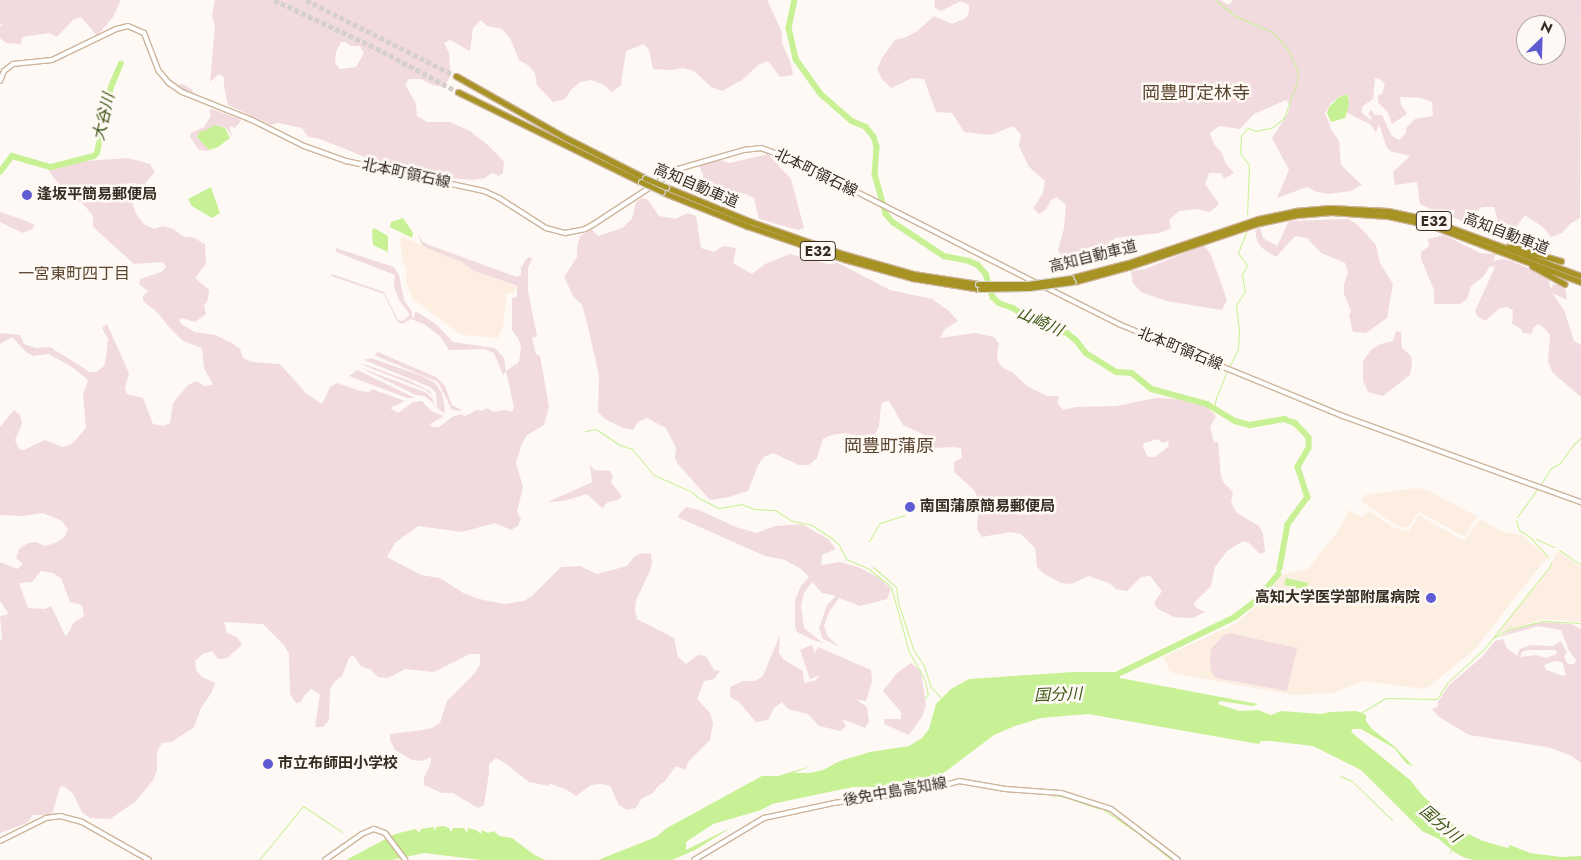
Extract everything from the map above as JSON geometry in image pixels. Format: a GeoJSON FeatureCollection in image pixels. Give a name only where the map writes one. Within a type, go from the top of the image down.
{"type":"FeatureCollection","features":[{"type":"Feature","properties":{"kind":"highway","name":"高知自動車道"},"geometry":{"type":"LineString","coordinates":[[456,76],[643,180]]}},
{"type":"Feature","properties":{"kind":"highway","name":"高知自動車道"},"geometry":{"type":"LineString","coordinates":[[458,92],[664,190],[775,230],[878,264],[936,279],[979,286],[1072,280],[1279,216],[1330,208],[1367,209],[1409,214],[1581,276]]}},
{"type":"Feature","properties":{"kind":"highway","name":"高知自動車道"},"geometry":{"type":"LineString","coordinates":[[1470,236],[1581,282]]}},
{"type":"Feature","properties":{"kind":"highway"},"geometry":{"type":"LineString","coordinates":[[1470,236],[1561,261]]}},
{"type":"Feature","properties":{"kind":"highway"},"geometry":{"type":"LineString","coordinates":[[1470,236],[1564,284]]}},
{"type":"Feature","properties":{"kind":"main road","name":"北本町領石線"},"geometry":{"type":"LineString","coordinates":[[0,81],[4,71],[13,64],[52,60],[116,29],[128,26],[144,33],[158,70],[169,84],[182,92],[252,120],[304,146],[346,161],[484,191],[553,231],[565,233],[585,229],[678,169],[753,148],[779,154],[1099,315],[1343,416],[1581,502]]}},
{"type":"Feature","properties":{"kind":"main road","name":"後免中島高知線"},"geometry":{"type":"LineString","coordinates":[[694,860],[764,818],[834,803],[935,788],[959,781],[1005,789],[1061,793],[1111,809],[1178,860]]}},
{"type":"Feature","properties":{"kind":"main road"},"geometry":{"type":"LineString","coordinates":[[0,841],[46,818],[60,816],[82,822],[149,860]]}},
{"type":"Feature","properties":{"kind":"main road"},"geometry":{"type":"LineString","coordinates":[[325,860],[367,831],[374,829],[384,834],[405,860]]}},
{"type":"Feature","properties":{"kind":"shaded area"},"geometry":{"type":"Polygon","coordinates":[[[0,0],[121,0],[113,17],[97,36],[81,17],[73,20],[57,37],[49,33],[22,37],[21,44],[6,43],[0,38],[0,26],[3,25],[0,24],[0,0]]]}},
{"type":"Feature","properties":{"kind":"shaded area"},"geometry":{"type":"Polygon","coordinates":[[[215,0],[767,0],[782,32],[782,43],[791,64],[793,75],[780,77],[768,61],[758,65],[742,80],[722,91],[711,87],[694,71],[683,68],[671,70],[653,69],[649,50],[644,44],[626,51],[621,85],[612,92],[602,84],[591,80],[580,82],[565,99],[553,102],[537,85],[535,73],[529,66],[519,60],[510,38],[502,29],[487,26],[481,20],[473,28],[470,51],[450,40],[444,43],[449,53],[450,77],[444,87],[432,85],[421,79],[409,79],[405,84],[416,104],[417,116],[427,122],[450,122],[470,131],[488,145],[504,162],[503,173],[499,176],[492,173],[485,178],[473,180],[426,176],[387,166],[320,139],[308,137],[302,128],[278,123],[271,125],[228,105],[224,77],[219,74],[210,82],[215,27],[212,15],[215,0]],[[341,42],[336,52],[335,63],[340,69],[356,67],[364,53],[360,46],[351,46],[346,42],[341,42]]]}},
{"type":"Feature","properties":{"kind":"shaded area"},"geometry":{"type":"Polygon","coordinates":[[[935,0],[1221,0],[1228,5],[1233,0],[1581,0],[1580,218],[1570,224],[1562,233],[1551,237],[1544,228],[1525,215],[1512,233],[1500,229],[1494,207],[1482,207],[1462,221],[1453,217],[1455,210],[1431,209],[1420,204],[1417,182],[1395,185],[1393,172],[1410,156],[1390,151],[1386,146],[1379,124],[1376,133],[1371,125],[1344,111],[1348,105],[1349,94],[1340,96],[1331,103],[1325,113],[1332,131],[1339,141],[1341,165],[1362,185],[1351,191],[1328,194],[1317,192],[1307,187],[1277,198],[1289,170],[1272,138],[1288,113],[1290,105],[1286,100],[1254,114],[1240,129],[1219,126],[1210,133],[1226,164],[1234,173],[1224,179],[1221,173],[1209,173],[1205,184],[1219,204],[1210,212],[1198,209],[1179,211],[1169,220],[1171,228],[1160,233],[1115,238],[1106,245],[1099,256],[1089,261],[1065,262],[1058,250],[1064,228],[1066,205],[1057,197],[1051,200],[1046,209],[1039,214],[1033,208],[1043,193],[1045,181],[1029,167],[1019,146],[1021,135],[1013,126],[991,135],[964,132],[952,113],[936,112],[924,79],[912,78],[891,88],[882,79],[877,69],[882,58],[895,40],[917,31],[934,16],[952,24],[966,18],[969,12],[969,5],[961,1],[941,11],[934,7],[935,0]],[[1375,78],[1373,99],[1363,106],[1361,112],[1371,120],[1372,118],[1368,114],[1371,110],[1375,115],[1382,115],[1392,136],[1399,140],[1406,133],[1406,128],[1415,119],[1433,116],[1432,102],[1421,98],[1400,97],[1401,105],[1407,114],[1392,124],[1388,113],[1378,102],[1378,95],[1382,94],[1385,84],[1380,79],[1375,78]]]}},
{"type":"Feature","properties":{"kind":"shaded area"},"geometry":{"type":"Polygon","coordinates":[[[168,77],[178,85],[183,84],[191,89],[195,94],[173,85],[168,77]]]}},
{"type":"Feature","properties":{"kind":"shaded area"},"geometry":{"type":"Polygon","coordinates":[[[212,109],[241,121],[235,128],[229,126],[232,136],[226,128],[215,125],[212,129],[209,151],[199,150],[190,137],[191,133],[204,127],[211,116],[209,110],[212,109]]]}},
{"type":"Feature","properties":{"kind":"shaded area"},"geometry":{"type":"Polygon","coordinates":[[[768,154],[791,179],[804,228],[798,230],[759,219],[754,198],[746,194],[716,189],[705,197],[703,175],[699,165],[721,160],[730,163],[768,154]]]}},
{"type":"Feature","properties":{"kind":"shaded area"},"geometry":{"type":"Polygon","coordinates":[[[128,158],[150,164],[155,172],[144,185],[131,183],[115,185],[113,188],[130,196],[136,214],[144,224],[154,229],[163,226],[173,229],[184,237],[192,237],[205,244],[206,264],[195,278],[209,290],[208,299],[204,306],[206,314],[195,322],[181,318],[179,320],[181,324],[195,332],[215,335],[232,343],[240,349],[243,358],[252,362],[280,364],[306,393],[322,404],[330,387],[337,383],[360,391],[369,392],[372,389],[405,401],[390,408],[398,413],[413,402],[422,401],[431,411],[444,416],[430,424],[432,427],[439,427],[452,417],[461,414],[465,416],[477,410],[482,411],[487,408],[494,412],[505,410],[512,412],[514,407],[506,371],[519,362],[521,347],[519,340],[512,330],[512,298],[517,297],[517,286],[474,271],[462,262],[429,249],[422,245],[417,233],[423,242],[429,245],[517,277],[521,275],[521,268],[526,259],[530,257],[532,259],[528,268],[528,291],[537,336],[532,338],[536,354],[540,356],[549,407],[544,425],[527,435],[521,446],[516,463],[523,487],[517,512],[521,519],[518,526],[511,530],[495,523],[462,532],[418,526],[395,543],[387,557],[421,575],[440,578],[465,594],[505,604],[524,601],[532,596],[561,567],[580,566],[597,574],[627,566],[634,557],[641,553],[651,554],[652,564],[636,600],[635,610],[637,619],[674,638],[678,657],[686,664],[698,655],[706,656],[714,670],[720,671],[714,679],[704,681],[697,699],[710,713],[713,723],[710,740],[689,761],[685,770],[676,766],[653,793],[641,799],[636,808],[627,810],[619,805],[610,786],[601,784],[591,785],[576,796],[567,790],[549,783],[549,786],[529,782],[496,758],[489,764],[484,805],[478,808],[453,793],[442,793],[424,785],[424,778],[431,763],[431,757],[422,761],[412,760],[395,750],[390,740],[390,734],[423,730],[432,728],[440,723],[447,701],[475,673],[480,664],[480,654],[470,654],[434,672],[405,669],[388,678],[378,677],[371,670],[361,666],[353,655],[349,658],[342,676],[334,682],[330,690],[329,720],[323,727],[315,727],[320,694],[311,689],[301,702],[296,703],[290,694],[289,654],[284,645],[263,624],[224,622],[227,633],[237,637],[242,645],[227,658],[218,659],[212,651],[203,654],[195,661],[196,670],[202,677],[215,683],[212,692],[201,708],[194,727],[172,742],[162,743],[157,752],[157,771],[153,780],[135,802],[110,819],[90,818],[82,812],[73,794],[64,786],[60,787],[52,815],[33,815],[27,823],[0,833],[0,640],[2,639],[0,616],[9,614],[0,601],[0,562],[17,569],[23,564],[16,558],[19,549],[28,543],[36,542],[45,546],[55,543],[64,538],[68,529],[62,521],[43,513],[23,516],[0,515],[0,427],[14,410],[20,415],[22,424],[15,440],[19,449],[24,450],[45,440],[63,447],[73,443],[86,428],[83,395],[88,380],[72,367],[49,354],[33,356],[26,352],[12,337],[0,344],[0,333],[20,335],[24,344],[36,348],[50,347],[90,372],[96,372],[104,366],[108,339],[102,328],[107,324],[129,373],[125,388],[127,394],[143,398],[153,424],[163,426],[170,423],[173,403],[188,385],[197,381],[204,386],[213,385],[204,368],[202,348],[183,341],[158,313],[143,301],[143,296],[148,291],[139,284],[140,279],[161,272],[166,267],[163,262],[134,264],[93,227],[93,216],[85,206],[56,181],[46,166],[57,163],[128,158]],[[41,571],[32,582],[19,583],[28,608],[45,609],[51,606],[66,637],[74,622],[84,616],[82,605],[70,602],[61,578],[53,573],[41,571]]]}},
{"type":"Feature","properties":{"kind":"shaded area"},"geometry":{"type":"Polygon","coordinates":[[[641,198],[647,199],[659,216],[676,219],[687,213],[696,216],[701,248],[714,252],[723,246],[736,248],[733,263],[752,274],[765,264],[790,254],[828,264],[838,263],[890,290],[932,299],[949,311],[958,321],[945,329],[940,338],[975,333],[994,337],[999,344],[998,362],[1003,368],[1012,372],[1027,386],[1047,396],[1059,396],[1057,403],[1063,410],[1076,407],[1116,406],[1156,398],[1177,399],[1207,407],[1216,416],[1210,427],[1214,442],[1218,442],[1221,476],[1224,483],[1233,492],[1231,502],[1237,513],[1259,526],[1263,534],[1265,552],[1260,554],[1249,543],[1243,541],[1227,551],[1215,567],[1211,586],[1194,603],[1195,607],[1205,612],[1193,618],[1174,617],[1158,609],[1154,603],[1162,591],[1150,576],[1141,577],[1127,591],[1116,589],[1109,583],[1089,576],[1071,584],[1061,583],[1044,574],[1037,567],[1035,548],[1021,534],[1011,532],[982,537],[977,529],[979,500],[974,490],[954,472],[954,462],[962,458],[961,448],[935,448],[922,434],[903,425],[889,401],[883,402],[881,406],[879,426],[875,435],[856,436],[846,433],[831,435],[823,439],[817,458],[809,465],[799,465],[773,453],[764,457],[758,465],[748,491],[710,500],[678,464],[675,458],[676,448],[666,428],[647,418],[638,422],[633,430],[623,428],[605,419],[598,412],[599,375],[588,327],[582,305],[573,296],[564,277],[577,257],[577,246],[580,236],[592,229],[598,236],[622,228],[632,219],[636,202],[641,198]],[[1158,439],[1144,443],[1143,447],[1148,457],[1155,457],[1168,447],[1169,441],[1162,443],[1158,439]]]}},
{"type":"Feature","properties":{"kind":"shaded area"},"geometry":{"type":"Polygon","coordinates":[[[0,212],[35,225],[32,229],[23,233],[0,222],[0,212]]]}},
{"type":"Feature","properties":{"kind":"shaded area"},"geometry":{"type":"Polygon","coordinates":[[[1348,219],[1357,224],[1376,245],[1380,263],[1393,284],[1387,318],[1366,333],[1353,332],[1349,316],[1351,311],[1344,294],[1344,284],[1348,273],[1345,263],[1321,253],[1307,238],[1295,236],[1276,257],[1262,248],[1257,241],[1255,230],[1260,227],[1263,238],[1277,246],[1289,221],[1348,219]]]}},
{"type":"Feature","properties":{"kind":"shaded area"},"geometry":{"type":"Polygon","coordinates":[[[1444,235],[1480,253],[1496,254],[1493,261],[1504,259],[1511,261],[1548,277],[1551,290],[1553,284],[1565,287],[1567,300],[1552,293],[1564,310],[1574,341],[1581,345],[1581,397],[1553,373],[1548,362],[1550,335],[1543,327],[1538,324],[1533,328],[1532,334],[1523,333],[1521,329],[1512,324],[1513,311],[1508,307],[1500,308],[1485,321],[1477,316],[1475,311],[1495,267],[1490,266],[1483,277],[1471,286],[1467,299],[1460,304],[1434,304],[1434,290],[1421,259],[1421,252],[1429,246],[1428,239],[1444,235]]]}},
{"type":"Feature","properties":{"kind":"shaded area"},"geometry":{"type":"Polygon","coordinates":[[[403,236],[462,262],[474,271],[517,287],[514,293],[507,293],[503,326],[498,338],[463,335],[413,299],[406,283],[407,267],[403,264],[400,240],[403,236]]]}},
{"type":"Feature","properties":{"kind":"shaded area"},"geometry":{"type":"Polygon","coordinates":[[[1204,245],[1211,255],[1227,300],[1222,310],[1166,301],[1141,292],[1133,283],[1131,271],[1145,269],[1204,245]]]}},
{"type":"Feature","properties":{"kind":"shaded area"},"geometry":{"type":"Polygon","coordinates":[[[336,248],[394,267],[399,275],[404,300],[412,312],[412,317],[414,318],[415,312],[419,313],[437,325],[453,342],[495,348],[504,358],[506,371],[503,375],[494,353],[484,349],[449,350],[440,336],[424,324],[411,319],[402,324],[397,321],[384,294],[331,276],[332,274],[384,292],[398,320],[402,321],[410,315],[399,300],[394,287],[395,275],[336,252],[336,248]]]}},
{"type":"Feature","properties":{"kind":"shaded area"},"geometry":{"type":"Polygon","coordinates":[[[1396,331],[1401,332],[1402,348],[1411,356],[1410,375],[1383,396],[1368,392],[1363,380],[1363,361],[1371,350],[1381,344],[1393,341],[1396,331]]]}},
{"type":"Feature","properties":{"kind":"shaded area"},"geometry":{"type":"Polygon","coordinates":[[[378,352],[436,377],[445,386],[452,405],[463,411],[452,410],[438,382],[374,355],[378,352]]]}},
{"type":"Feature","properties":{"kind":"shaded area"},"geometry":{"type":"Polygon","coordinates":[[[371,358],[422,376],[435,383],[442,393],[444,413],[437,408],[436,393],[430,387],[364,360],[371,358]]]}},
{"type":"Feature","properties":{"kind":"shaded area"},"geometry":{"type":"Polygon","coordinates":[[[360,364],[410,381],[430,391],[433,396],[424,389],[360,364]]]}},
{"type":"Feature","properties":{"kind":"shaded area"},"geometry":{"type":"Polygon","coordinates":[[[359,367],[427,393],[433,399],[436,410],[433,403],[424,396],[416,395],[359,367]]]}},
{"type":"Feature","properties":{"kind":"shaded area"},"geometry":{"type":"Polygon","coordinates":[[[358,370],[415,398],[407,398],[349,376],[358,370]]]}},
{"type":"Feature","properties":{"kind":"shaded area"},"geometry":{"type":"Polygon","coordinates":[[[590,464],[594,470],[610,471],[613,477],[611,482],[622,497],[608,502],[602,508],[587,494],[563,501],[548,502],[592,482],[590,464]]]}},
{"type":"Feature","properties":{"kind":"shaded area"},"geometry":{"type":"Polygon","coordinates":[[[1417,488],[1427,490],[1478,517],[1471,525],[1465,537],[1419,512],[1407,528],[1395,525],[1361,501],[1364,495],[1417,488]]]}},
{"type":"Feature","properties":{"kind":"shaded area"},"geometry":{"type":"Polygon","coordinates":[[[686,507],[699,510],[736,527],[757,533],[775,526],[802,524],[828,539],[836,549],[822,555],[821,565],[840,562],[858,567],[878,577],[891,589],[887,599],[860,606],[839,598],[829,612],[824,626],[828,637],[840,647],[823,639],[819,628],[827,605],[836,596],[822,593],[812,582],[804,593],[801,606],[804,628],[823,643],[813,640],[797,632],[795,627],[795,600],[801,586],[809,577],[801,569],[785,560],[765,556],[677,517],[686,507]]]}},
{"type":"Feature","properties":{"kind":"shaded area"},"geometry":{"type":"Polygon","coordinates":[[[1349,510],[1362,517],[1369,511],[1394,528],[1409,531],[1419,515],[1464,541],[1480,519],[1504,532],[1522,535],[1547,557],[1475,649],[1424,689],[1364,681],[1332,693],[1293,695],[1173,673],[1169,670],[1163,657],[1235,624],[1263,600],[1281,575],[1308,569],[1339,530],[1349,510]]]}},
{"type":"Feature","properties":{"kind":"shaded area"},"geometry":{"type":"Polygon","coordinates":[[[1558,551],[1581,567],[1581,622],[1544,619],[1497,634],[1551,567],[1558,551]]]}},
{"type":"Feature","properties":{"kind":"shaded area"},"geometry":{"type":"Polygon","coordinates":[[[1543,622],[1571,624],[1581,629],[1581,763],[1570,755],[1547,747],[1469,735],[1439,717],[1432,709],[1438,707],[1438,702],[1449,685],[1482,657],[1495,641],[1503,639],[1507,648],[1517,656],[1520,649],[1530,645],[1552,646],[1561,641],[1567,653],[1564,656],[1568,664],[1574,664],[1576,660],[1568,649],[1561,630],[1538,626],[1499,637],[1509,631],[1543,622]],[[1528,650],[1522,652],[1520,657],[1536,655],[1546,658],[1557,654],[1556,650],[1528,650]],[[1555,661],[1544,665],[1546,670],[1563,676],[1566,675],[1562,662],[1555,661]]]}},
{"type":"Feature","properties":{"kind":"shaded area"},"geometry":{"type":"Polygon","coordinates":[[[1230,633],[1297,648],[1287,691],[1216,678],[1211,671],[1211,649],[1224,635],[1230,633]]]}},
{"type":"Feature","properties":{"kind":"shaded area"},"geometry":{"type":"Polygon","coordinates":[[[780,635],[779,653],[784,660],[803,671],[804,683],[816,680],[820,675],[810,679],[800,650],[812,645],[815,653],[818,647],[871,670],[872,681],[866,701],[857,700],[867,707],[869,722],[865,728],[842,719],[846,726],[841,731],[819,726],[808,714],[788,709],[782,702],[774,708],[768,720],[756,722],[739,702],[730,697],[730,687],[743,681],[755,681],[763,676],[780,635]]]}},
{"type":"Feature","properties":{"kind":"shaded area"},"geometry":{"type":"Polygon","coordinates":[[[911,663],[921,671],[926,705],[922,717],[909,735],[884,724],[885,719],[901,719],[901,712],[883,691],[897,673],[911,663]]]}},
{"type":"Feature","properties":{"kind":"water"},"geometry":{"type":"Polygon","coordinates":[[[1348,94],[1349,106],[1345,118],[1331,122],[1327,113],[1329,107],[1339,97],[1348,94]]]}},
{"type":"Feature","properties":{"kind":"water"},"geometry":{"type":"Polygon","coordinates":[[[215,125],[225,128],[230,138],[218,147],[209,150],[197,137],[200,131],[205,131],[215,125]]]}},
{"type":"Feature","properties":{"kind":"water"},"geometry":{"type":"Polygon","coordinates":[[[211,187],[220,213],[212,218],[192,206],[188,199],[211,187]]]}},
{"type":"Feature","properties":{"kind":"water"},"geometry":{"type":"Polygon","coordinates":[[[403,218],[413,233],[412,238],[390,227],[391,222],[403,218]]]}},
{"type":"Feature","properties":{"kind":"water"},"geometry":{"type":"Polygon","coordinates":[[[374,228],[388,236],[388,252],[373,245],[372,231],[374,228]]]}},
{"type":"Feature","properties":{"kind":"water"},"geometry":{"type":"Polygon","coordinates":[[[1286,578],[1308,583],[1307,590],[1284,585],[1286,578]]]}},
{"type":"Feature","properties":{"kind":"water","name":"国分川"},"geometry":{"type":"Polygon","coordinates":[[[1074,672],[1115,672],[1120,678],[1258,704],[1253,706],[1220,701],[1218,704],[1239,711],[1258,710],[1271,715],[1281,711],[1321,714],[1356,711],[1366,715],[1366,721],[1372,729],[1395,747],[1413,766],[1407,764],[1394,748],[1361,729],[1353,729],[1351,732],[1410,780],[1423,796],[1448,818],[1446,819],[1460,830],[1483,841],[1508,848],[1510,845],[1530,853],[1561,857],[1581,856],[1581,860],[1473,860],[1463,857],[1439,839],[1422,831],[1361,770],[1313,746],[1269,741],[1261,741],[1259,744],[1088,714],[1041,718],[1015,726],[994,735],[941,775],[875,787],[853,787],[772,804],[761,810],[713,824],[686,842],[686,850],[732,827],[695,850],[672,860],[598,860],[656,837],[667,828],[762,776],[778,776],[811,766],[794,773],[810,773],[870,752],[909,746],[922,738],[929,729],[936,704],[951,689],[969,679],[1074,672]]]}},
{"type":"Feature","properties":{"kind":"water"},"geometry":{"type":"Polygon","coordinates":[[[444,826],[449,828],[451,832],[453,828],[464,828],[467,833],[468,828],[476,830],[481,834],[482,830],[488,833],[494,831],[499,836],[512,838],[533,854],[545,860],[481,860],[424,853],[392,860],[346,860],[395,834],[416,829],[419,833],[421,829],[433,827],[436,831],[436,827],[444,826]]]}},
{"type":"Feature","properties":{"kind":"waterway","name":"山崎川"},"geometry":{"type":"LineString","coordinates":[[795,0],[789,28],[796,59],[821,94],[852,121],[866,127],[874,137],[877,147],[875,174],[886,214],[893,222],[944,256],[969,261],[978,265],[986,274],[993,297],[999,303],[1013,308],[1046,328],[1067,333],[1076,340],[1086,353],[1117,372],[1132,373],[1152,389],[1207,404],[1235,421],[1250,425],[1284,419],[1295,423],[1305,433],[1309,438],[1309,448],[1298,467],[1308,497],[1288,525],[1280,568]]}},
{"type":"Feature","properties":{"kind":"waterway"},"geometry":{"type":"LineString","coordinates":[[1215,0],[1237,17],[1273,32],[1288,50],[1298,71],[1297,82],[1284,118],[1271,128],[1256,131],[1248,128],[1241,135],[1240,153],[1249,165],[1247,214]]}},
{"type":"Feature","properties":{"kind":"waterway","name":"大谷川"},"geometry":{"type":"LineString","coordinates":[[0,172],[12,156],[51,167],[94,156],[97,153],[111,87],[121,64]]}},
{"type":"Feature","properties":{"kind":"waterway"},"geometry":{"type":"LineString","coordinates":[[1229,367],[1238,349],[1239,330],[1236,305],[1245,291],[1242,275],[1247,265],[1238,253],[1247,229]]}},
{"type":"Feature","properties":{"kind":"waterway"},"geometry":{"type":"LineString","coordinates":[[1214,408],[1227,371]]}},
{"type":"Feature","properties":{"kind":"waterway"},"geometry":{"type":"LineString","coordinates":[[585,431],[596,429],[620,445],[632,449],[654,475],[692,492],[699,498],[719,508],[741,504],[754,509],[775,510],[792,521],[812,525],[833,539],[839,545],[846,559],[869,569],[891,587],[909,652],[924,678],[928,694],[925,698]]}},
{"type":"Feature","properties":{"kind":"waterway"},"geometry":{"type":"LineString","coordinates":[[1541,484],[1550,469],[1560,463],[1574,444],[1581,438]]}},
{"type":"Feature","properties":{"kind":"waterway"},"geometry":{"type":"LineString","coordinates":[[1517,517],[1537,489]]}},
{"type":"Feature","properties":{"kind":"waterway"},"geometry":{"type":"LineString","coordinates":[[869,541],[880,523],[905,515]]}},
{"type":"Feature","properties":{"kind":"waterway"},"geometry":{"type":"LineString","coordinates":[[1516,520],[1519,530],[1530,537],[1548,557]]}},
{"type":"Feature","properties":{"kind":"waterway"},"geometry":{"type":"LineString","coordinates":[[1536,539],[1554,547]]}},
{"type":"Feature","properties":{"kind":"waterway"},"geometry":{"type":"LineString","coordinates":[[1559,550],[1581,565]]}},
{"type":"Feature","properties":{"kind":"waterway"},"geometry":{"type":"LineString","coordinates":[[1359,714],[1386,698],[1437,699],[1447,683],[1484,649],[1550,566],[1551,562]]}},
{"type":"Feature","properties":{"kind":"waterway"},"geometry":{"type":"LineString","coordinates":[[873,567],[896,587],[898,602],[913,649],[924,666],[931,687],[942,699]]}},
{"type":"Feature","properties":{"kind":"waterway","name":"山崎川"},"geometry":{"type":"LineString","coordinates":[[1112,677],[1235,617],[1258,599],[1278,574]]}},
{"type":"Feature","properties":{"kind":"waterway"},"geometry":{"type":"LineString","coordinates":[[1495,637],[1507,630],[1544,621],[1581,623]]}},
{"type":"Feature","properties":{"kind":"waterway"},"geometry":{"type":"LineString","coordinates":[[1340,776],[1352,781],[1392,820]]}},
{"type":"Feature","properties":{"kind":"waterway"},"geometry":{"type":"LineString","coordinates":[[1053,797],[1054,795],[1065,797],[1100,809]]}},
{"type":"Feature","properties":{"kind":"waterway"},"geometry":{"type":"LineString","coordinates":[[259,860],[303,806],[342,832]]}},
{"type":"Feature","properties":{"kind":"waterway"},"geometry":{"type":"LineString","coordinates":[[1104,810],[1138,833]]}},
{"type":"Feature","properties":{"kind":"waterway"},"geometry":{"type":"LineString","coordinates":[[1140,835],[1145,839]]}},
{"type":"Feature","properties":{"kind":"waterway"},"geometry":{"type":"LineString","coordinates":[[1147,840],[1172,860]]}},
{"type":"Feature","properties":{"kind":"waterway","name":"国分川"},"geometry":{"type":"LineString","coordinates":[[1449,853],[1452,849]]}},
{"type":"Feature","properties":{"kind":"tunnel"},"geometry":{"type":"LineString","coordinates":[[274,0],[376,48],[458,92]]}},
{"type":"Feature","properties":{"kind":"tunnel"},"geometry":{"type":"LineString","coordinates":[[306,0],[456,76]]}},
{"type":"Feature","properties":{"kind":"place","name":"逢坂平簡易郵便局"},"geometry":{"type":"Point","coordinates":[27,195]}},
{"type":"Feature","properties":{"kind":"place","name":"南国蒲原簡易郵便局"},"geometry":{"type":"Point","coordinates":[910,507]}},
{"type":"Feature","properties":{"kind":"place","name":"高知大学医学部附属病院"},"geometry":{"type":"Point","coordinates":[1431,598]}},
{"type":"Feature","properties":{"kind":"place","name":"市立布師田小学校"},"geometry":{"type":"Point","coordinates":[268,764]}},
{"type":"Feature","properties":{"kind":"district","name":"岡豊町定林寺"},"geometry":{"type":"Point","coordinates":[1196,93]}},
{"type":"Feature","properties":{"kind":"district","name":"一宮東町四丁目"},"geometry":{"type":"Point","coordinates":[74,274]}},
{"type":"Feature","properties":{"kind":"district","name":"岡豊町蒲原"},"geometry":{"type":"Point","coordinates":[889,446]}}]}
